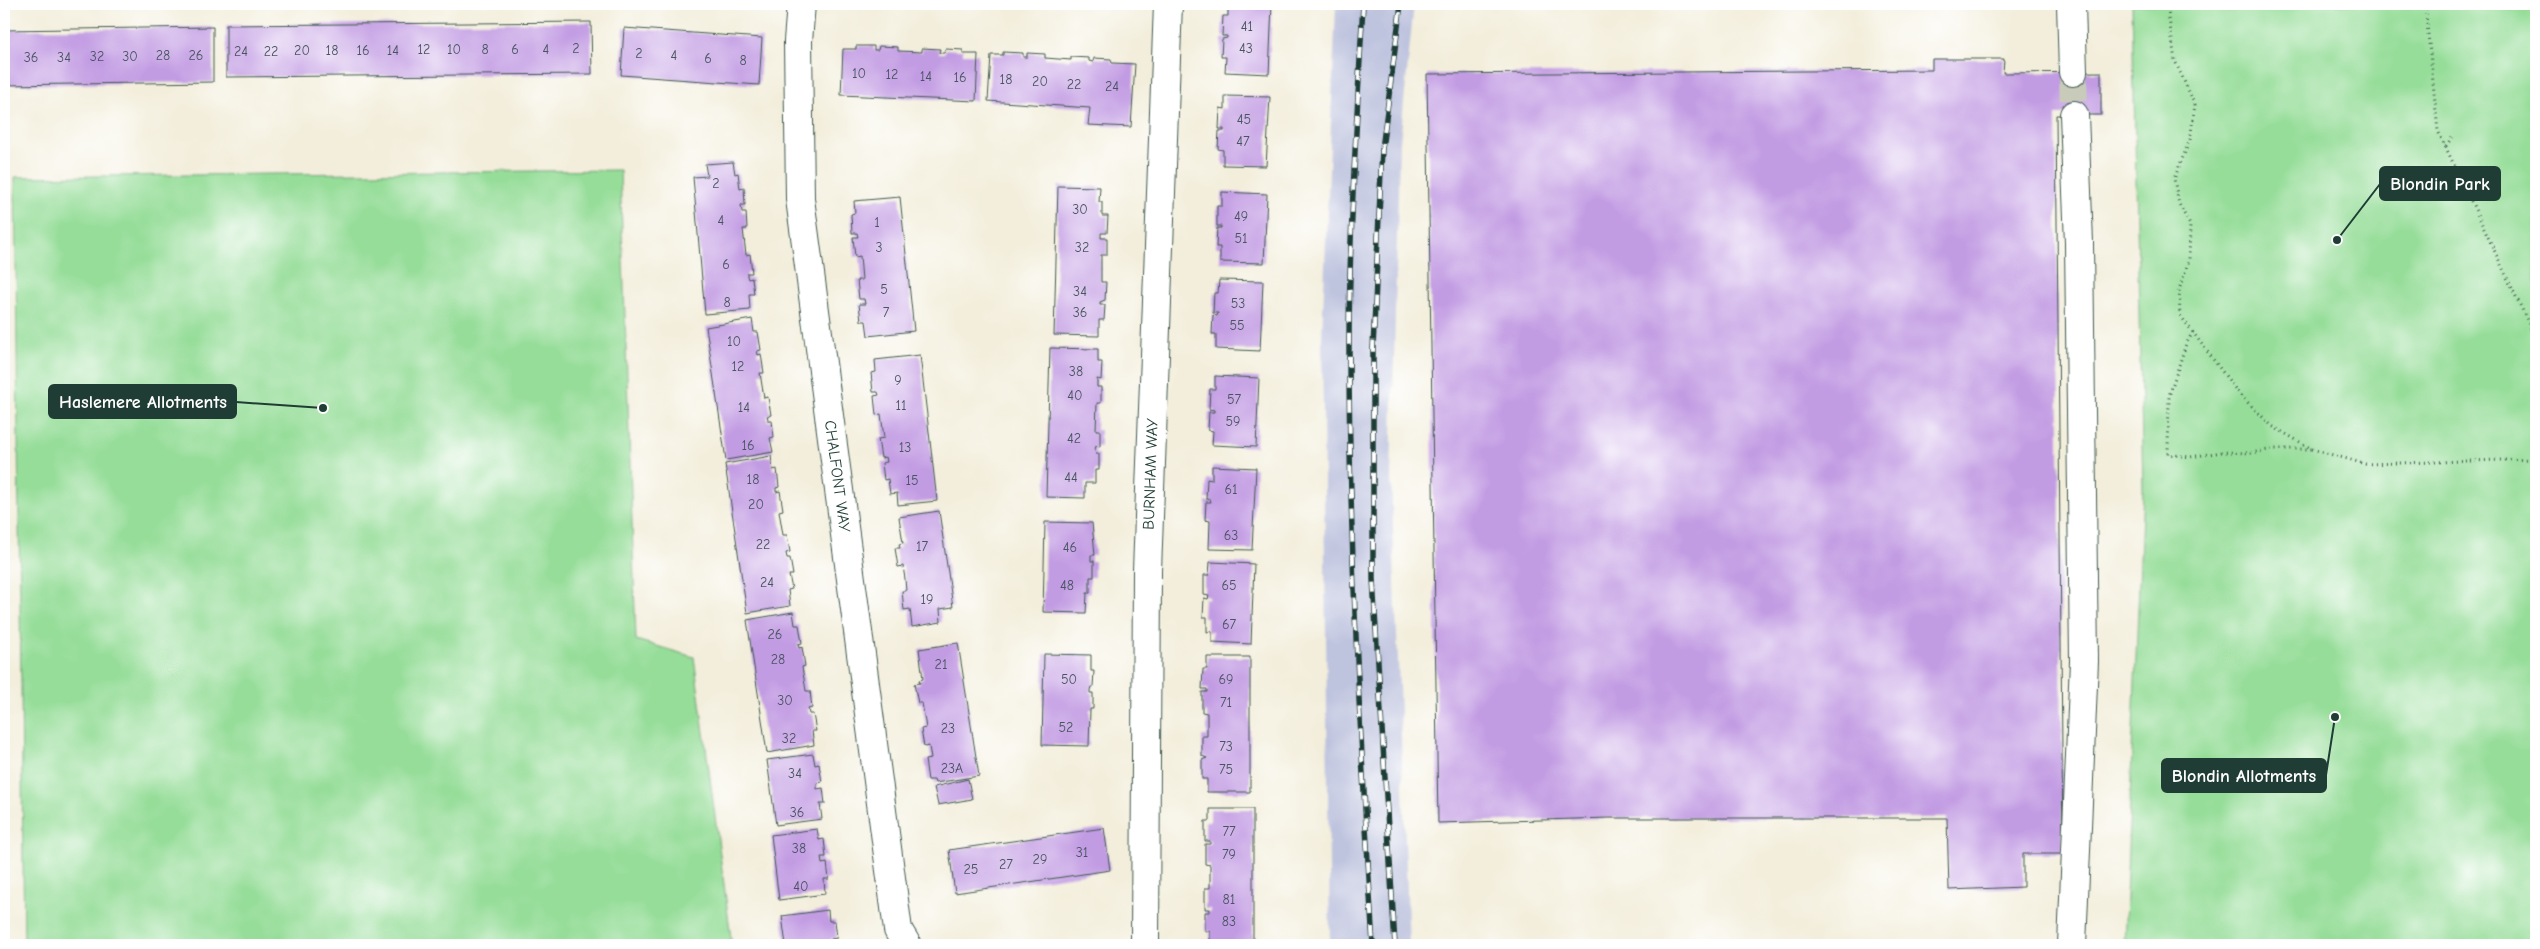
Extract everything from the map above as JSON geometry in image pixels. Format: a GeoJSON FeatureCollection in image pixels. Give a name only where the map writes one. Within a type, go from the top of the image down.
{"type":"FeatureCollection","features":[{"type":"Feature","properties":{"kind":"street","name":"CHALFONT WAY"},"geometry":{"type":"LineString","coordinates":[[801,4],[798,41],[800,199],[898,930],[907,945]]}},
{"type":"Feature","properties":{"kind":"street","name":"BURNHAM WAY"},"geometry":{"type":"LineString","coordinates":[[1145,945],[1147,571],[1168,4]]}},
{"type":"Feature","properties":{"kind":"street"},"geometry":{"type":"LineString","coordinates":[[2071,4],[2073,72]]}},
{"type":"Feature","properties":{"kind":"street"},"geometry":{"type":"LineString","coordinates":[[2072,945],[2084,661],[2079,243],[2074,115]]}},
{"type":"Feature","properties":{"kind":"street"},"geometry":{"type":"LineString","coordinates":[[1137,945],[1145,945]]}},
{"type":"Feature","properties":{"kind":"path"},"geometry":{"type":"LineString","coordinates":[[2167,4],[2176,61],[2195,104],[2190,140],[2174,179],[2179,204],[2190,225],[2189,260],[2179,290],[2180,315],[2239,394],[2272,426],[2312,449],[2365,464],[2536,459]]}},
{"type":"Feature","properties":{"kind":"path"},"geometry":{"type":"LineString","coordinates":[[2425,4],[2438,131],[2536,339]]}},
{"type":"Feature","properties":{"kind":"path"},"geometry":{"type":"LineString","coordinates":[[2446,147],[2454,134]]}},
{"type":"Feature","properties":{"kind":"path"},"geometry":{"type":"LineString","coordinates":[[2193,332],[2186,344],[2169,396],[2168,454],[2190,457],[2222,452],[2251,453],[2274,449],[2312,449]]}},
{"type":"Feature","properties":{"kind":"shaded area"},"geometry":{"type":"Polygon","coordinates":[[[1336,4],[1414,4],[1399,152],[1391,479],[1409,945],[1330,945],[1322,335],[1336,4]]]}},
{"type":"Feature","properties":{"kind":"green space"},"geometry":{"type":"Polygon","coordinates":[[[2132,4],[2536,4],[2536,945],[2124,945],[2143,489],[2132,4]]]}},
{"type":"Feature","properties":{"kind":"green space"},"geometry":{"type":"Polygon","coordinates":[[[620,170],[636,640],[694,657],[732,945],[24,945],[15,177],[620,170]]]}},
{"type":"Feature","properties":{"kind":"building"},"geometry":{"type":"Polygon","coordinates":[[[1228,4],[1272,4],[1269,74],[1225,72],[1226,57],[1221,57],[1222,39],[1227,38],[1227,36],[1222,36],[1223,16],[1228,16],[1228,4]]]}},
{"type":"Feature","properties":{"kind":"building"},"geometry":{"type":"Polygon","coordinates":[[[591,22],[592,74],[226,77],[226,25],[591,22]]]}},
{"type":"Feature","properties":{"kind":"building"},"geometry":{"type":"Polygon","coordinates":[[[213,27],[213,82],[4,85],[4,30],[213,27]]]}},
{"type":"Feature","properties":{"kind":"building"},"geometry":{"type":"Polygon","coordinates":[[[624,28],[762,38],[759,85],[621,75],[624,28]]]}},
{"type":"Feature","properties":{"kind":"building"},"geometry":{"type":"Polygon","coordinates":[[[856,46],[874,46],[874,50],[878,50],[879,46],[898,47],[898,51],[922,52],[922,48],[940,49],[939,53],[944,53],[946,49],[963,50],[963,54],[978,54],[976,101],[841,95],[843,49],[856,49],[856,46]]]}},
{"type":"Feature","properties":{"kind":"building"},"geometry":{"type":"Polygon","coordinates":[[[1003,52],[1023,53],[1023,57],[1027,57],[1027,53],[1045,54],[1045,58],[1071,60],[1071,57],[1089,58],[1089,61],[1093,62],[1094,58],[1111,59],[1112,63],[1135,64],[1131,127],[1088,125],[1090,108],[988,101],[991,55],[1003,55],[1003,52]]]}},
{"type":"Feature","properties":{"kind":"building"},"geometry":{"type":"Polygon","coordinates":[[[1932,59],[2004,59],[2003,73],[2101,72],[2101,115],[2056,115],[2063,854],[2023,854],[2023,887],[1949,890],[1947,818],[1609,818],[1438,823],[1427,74],[1932,70],[1932,59]]]}},
{"type":"Feature","properties":{"kind":"building"},"geometry":{"type":"Polygon","coordinates":[[[1225,96],[1270,97],[1266,166],[1223,165],[1223,150],[1218,149],[1219,131],[1224,131],[1224,129],[1219,129],[1220,108],[1225,109],[1225,96]]]}},
{"type":"Feature","properties":{"kind":"building"},"geometry":{"type":"Polygon","coordinates":[[[733,162],[735,174],[738,173],[740,189],[744,188],[745,205],[741,205],[742,212],[746,212],[747,229],[743,229],[746,255],[750,254],[752,273],[747,273],[747,276],[748,279],[752,278],[754,294],[749,294],[750,310],[705,314],[693,177],[707,176],[705,164],[733,162]]]}},
{"type":"Feature","properties":{"kind":"building"},"geometry":{"type":"Polygon","coordinates":[[[1058,186],[1100,187],[1099,202],[1102,202],[1102,216],[1108,216],[1107,233],[1101,233],[1101,238],[1107,238],[1107,255],[1101,255],[1101,282],[1106,282],[1105,300],[1100,302],[1100,305],[1105,305],[1104,320],[1099,320],[1099,336],[1054,335],[1058,186]]]}},
{"type":"Feature","properties":{"kind":"building"},"geometry":{"type":"Polygon","coordinates":[[[1222,192],[1267,194],[1264,263],[1220,262],[1220,247],[1216,247],[1217,228],[1221,228],[1221,226],[1217,226],[1217,206],[1222,206],[1222,192]]]}},
{"type":"Feature","properties":{"kind":"building"},"geometry":{"type":"Polygon","coordinates":[[[900,197],[914,331],[868,336],[866,321],[861,321],[859,304],[865,304],[864,299],[859,299],[857,280],[862,280],[860,256],[855,257],[853,237],[858,237],[857,233],[852,233],[851,214],[855,213],[854,201],[900,197]]]}},
{"type":"Feature","properties":{"kind":"building"},"geometry":{"type":"Polygon","coordinates":[[[1219,280],[1263,281],[1260,351],[1216,349],[1216,334],[1212,334],[1213,315],[1217,316],[1218,313],[1213,313],[1214,293],[1218,293],[1219,280]]]}},
{"type":"Feature","properties":{"kind":"building"},"geometry":{"type":"Polygon","coordinates":[[[752,319],[754,332],[758,332],[761,350],[757,351],[758,355],[761,354],[764,373],[760,373],[764,398],[768,397],[771,415],[767,416],[768,421],[772,421],[774,437],[770,438],[773,452],[726,460],[706,327],[752,319]]]}},
{"type":"Feature","properties":{"kind":"building"},"geometry":{"type":"Polygon","coordinates":[[[1050,348],[1098,349],[1098,362],[1102,362],[1101,380],[1097,379],[1097,387],[1101,387],[1101,403],[1097,403],[1096,430],[1100,430],[1100,447],[1096,446],[1095,450],[1096,454],[1099,454],[1099,470],[1095,470],[1095,483],[1085,483],[1085,498],[1046,497],[1050,348]]]}},
{"type":"Feature","properties":{"kind":"building"},"geometry":{"type":"Polygon","coordinates":[[[920,355],[937,501],[898,505],[897,493],[890,494],[888,479],[884,480],[882,463],[887,462],[886,457],[881,458],[878,439],[884,438],[881,414],[876,415],[874,396],[879,395],[878,392],[873,392],[871,373],[876,372],[875,360],[920,355]]]}},
{"type":"Feature","properties":{"kind":"building"},"geometry":{"type":"Polygon","coordinates":[[[1215,376],[1259,378],[1256,447],[1212,445],[1213,431],[1208,430],[1209,412],[1214,412],[1214,410],[1209,409],[1210,389],[1215,389],[1215,376]]]}},
{"type":"Feature","properties":{"kind":"building"},"geometry":{"type":"Polygon","coordinates":[[[771,456],[773,470],[777,469],[779,487],[776,488],[776,492],[780,491],[783,510],[779,511],[783,535],[787,535],[790,552],[786,553],[787,558],[790,558],[793,575],[789,575],[792,589],[788,590],[790,606],[747,613],[725,464],[771,456]]]}},
{"type":"Feature","properties":{"kind":"building"},"geometry":{"type":"Polygon","coordinates":[[[1212,466],[1256,468],[1252,550],[1209,549],[1210,521],[1205,520],[1206,502],[1211,502],[1210,499],[1206,499],[1207,479],[1212,480],[1212,466]]]}},
{"type":"Feature","properties":{"kind":"building"},"geometry":{"type":"Polygon","coordinates":[[[939,511],[953,607],[940,609],[941,622],[912,627],[910,609],[904,610],[902,591],[906,591],[905,579],[903,566],[898,567],[895,548],[900,548],[899,544],[903,543],[899,517],[939,511]]]}},
{"type":"Feature","properties":{"kind":"building"},"geometry":{"type":"Polygon","coordinates":[[[1045,522],[1092,523],[1095,555],[1091,555],[1091,561],[1094,561],[1094,577],[1090,577],[1090,593],[1087,593],[1086,613],[1043,612],[1045,522]]]}},
{"type":"Feature","properties":{"kind":"building"},"geometry":{"type":"Polygon","coordinates":[[[1210,562],[1254,564],[1251,644],[1212,642],[1212,631],[1207,632],[1207,617],[1203,617],[1204,598],[1208,599],[1209,596],[1204,595],[1204,575],[1209,575],[1210,562]]]}},
{"type":"Feature","properties":{"kind":"building"},"geometry":{"type":"Polygon","coordinates":[[[793,612],[795,625],[799,625],[802,643],[798,644],[799,648],[802,647],[805,666],[802,667],[806,691],[810,691],[812,708],[808,709],[809,714],[813,714],[816,731],[812,731],[814,745],[767,753],[747,620],[793,612]]]}},
{"type":"Feature","properties":{"kind":"building"},"geometry":{"type":"Polygon","coordinates":[[[958,643],[979,776],[935,783],[934,780],[928,780],[925,760],[931,759],[929,746],[924,747],[921,729],[926,728],[922,703],[918,703],[914,684],[920,683],[919,680],[923,679],[919,649],[958,643]]]}},
{"type":"Feature","properties":{"kind":"building"},"geometry":{"type":"Polygon","coordinates":[[[1044,654],[1091,655],[1091,671],[1094,671],[1093,687],[1090,690],[1090,693],[1093,693],[1093,709],[1090,709],[1089,746],[1042,745],[1044,654]]]}},
{"type":"Feature","properties":{"kind":"building"},"geometry":{"type":"Polygon","coordinates":[[[1207,657],[1250,657],[1250,792],[1207,792],[1207,779],[1202,779],[1202,760],[1207,758],[1202,756],[1202,736],[1207,736],[1207,713],[1202,712],[1202,692],[1207,692],[1207,689],[1202,689],[1203,669],[1207,669],[1207,657]]]}},
{"type":"Feature","properties":{"kind":"building"},"geometry":{"type":"Polygon","coordinates":[[[813,754],[815,765],[819,764],[822,782],[817,783],[817,789],[823,788],[825,804],[820,804],[822,819],[776,825],[767,760],[813,754]]]}},
{"type":"Feature","properties":{"kind":"building"},"geometry":{"type":"Polygon","coordinates":[[[968,779],[972,799],[938,805],[934,787],[968,779]]]}},
{"type":"Feature","properties":{"kind":"building"},"geometry":{"type":"Polygon","coordinates":[[[1210,809],[1253,809],[1253,944],[1210,944],[1210,931],[1205,931],[1205,912],[1210,912],[1210,909],[1205,909],[1205,888],[1210,888],[1210,865],[1205,864],[1205,844],[1210,844],[1210,841],[1205,841],[1205,821],[1210,821],[1210,809]]]}},
{"type":"Feature","properties":{"kind":"building"},"geometry":{"type":"Polygon","coordinates":[[[1104,828],[1110,870],[955,893],[949,850],[1104,828]]]}},
{"type":"Feature","properties":{"kind":"building"},"geometry":{"type":"Polygon","coordinates":[[[817,829],[819,840],[824,839],[826,857],[821,857],[822,864],[827,863],[829,879],[824,879],[825,894],[779,900],[771,835],[817,829]]]}},
{"type":"Feature","properties":{"kind":"building"},"geometry":{"type":"Polygon","coordinates":[[[828,910],[829,921],[835,921],[837,938],[831,939],[832,945],[786,945],[782,916],[828,910]]]}},
{"type":"Feature","properties":{"kind":"tunnel"},"geometry":{"type":"LineString","coordinates":[[2073,72],[2074,115]]}},
{"type":"Feature","properties":{"kind":"railway"},"geometry":{"type":"LineString","coordinates":[[1363,4],[1350,263],[1349,349],[1356,647],[1373,945]]}},
{"type":"Feature","properties":{"kind":"railway"},"geometry":{"type":"LineString","coordinates":[[1395,945],[1373,579],[1373,349],[1382,149],[1401,4]]}},
{"type":"Feature","properties":{"kind":"place","name":"Blondin Park"},"geometry":{"type":"Point","coordinates":[2337,240]}},
{"type":"Feature","properties":{"kind":"place","name":"Haslemere Allotments"},"geometry":{"type":"Point","coordinates":[323,408]}},
{"type":"Feature","properties":{"kind":"place","name":"Blondin Allotments"},"geometry":{"type":"Point","coordinates":[2335,717]}}]}
